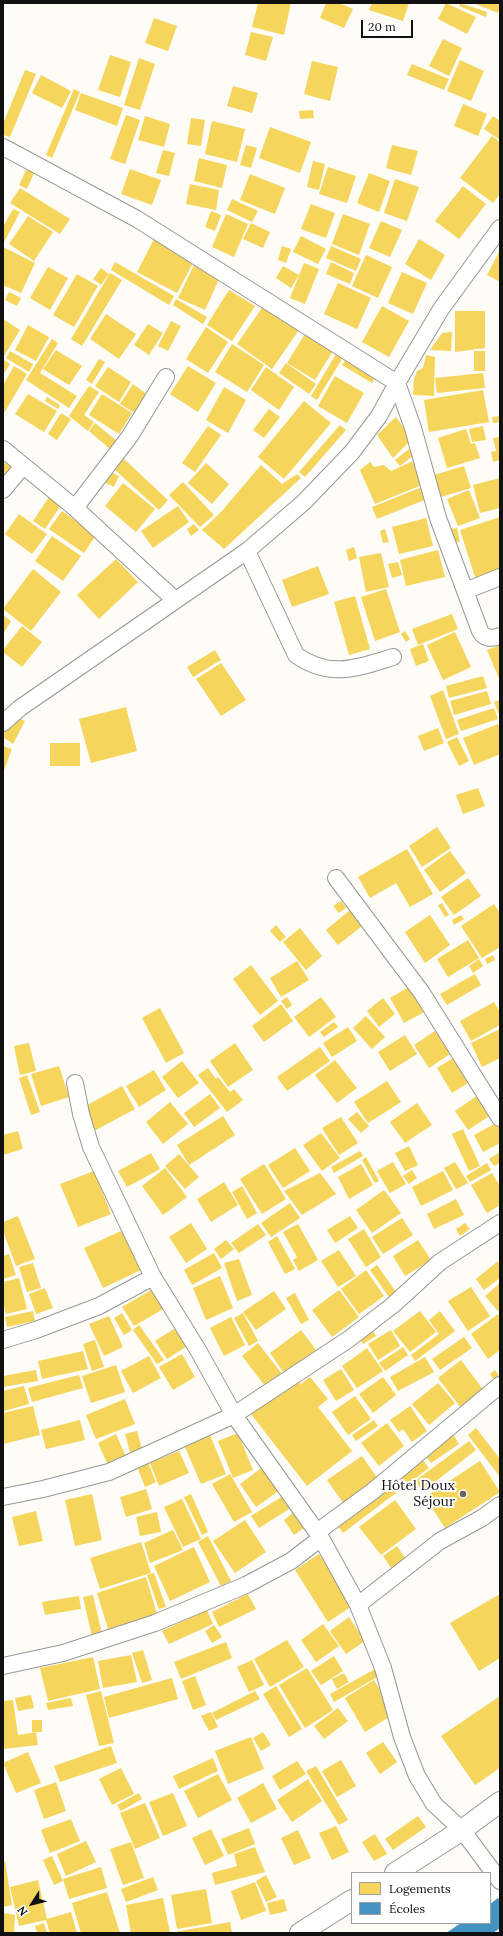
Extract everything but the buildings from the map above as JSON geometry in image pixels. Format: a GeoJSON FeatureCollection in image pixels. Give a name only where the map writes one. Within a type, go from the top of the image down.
{"type":"FeatureCollection","features":[{"type":"Feature","properties":{"kind":"street"},"geometry":{"type":"LineString","coordinates":[[3,147],[137,219],[397,383],[414,428],[438,518],[482,634],[488,638],[500,636]]}},
{"type":"Feature","properties":{"kind":"street"},"geometry":{"type":"LineString","coordinates":[[3,723],[20,708],[174,599],[247,550],[304,502],[352,452],[379,416],[441,309],[500,228]]}},
{"type":"Feature","properties":{"kind":"street"},"geometry":{"type":"LineString","coordinates":[[75,508],[130,436],[166,377]]}},
{"type":"Feature","properties":{"kind":"street"},"geometry":{"type":"LineString","coordinates":[[3,449],[75,508],[174,599]]}},
{"type":"Feature","properties":{"kind":"street"},"geometry":{"type":"LineString","coordinates":[[3,490],[23,466]]}},
{"type":"Feature","properties":{"kind":"street"},"geometry":{"type":"LineString","coordinates":[[247,550],[296,655],[308,663],[333,670],[357,668],[393,657]]}},
{"type":"Feature","properties":{"kind":"street"},"geometry":{"type":"LineString","coordinates":[[465,591],[500,577]]}},
{"type":"Feature","properties":{"kind":"street"},"geometry":{"type":"LineString","coordinates":[[336,878],[422,993],[500,1118]]}},
{"type":"Feature","properties":{"kind":"street"},"geometry":{"type":"LineString","coordinates":[[75,1083],[81,1114],[91,1147],[153,1277],[198,1350],[234,1415],[319,1535],[358,1605],[382,1668],[402,1737],[417,1776],[434,1804],[462,1830],[500,1881]]}},
{"type":"Feature","properties":{"kind":"street"},"geometry":{"type":"LineString","coordinates":[[3,1497],[44,1490],[109,1472],[234,1415],[349,1339],[393,1305],[440,1262],[500,1223]]}},
{"type":"Feature","properties":{"kind":"street"},"geometry":{"type":"LineString","coordinates":[[3,1340],[36,1330],[99,1306],[153,1277]]}},
{"type":"Feature","properties":{"kind":"street"},"geometry":{"type":"LineString","coordinates":[[3,1666],[62,1653],[156,1623],[246,1585],[291,1561],[319,1535],[500,1385]]}},
{"type":"Feature","properties":{"kind":"street"},"geometry":{"type":"LineString","coordinates":[[358,1605],[440,1540],[482,1518],[500,1505]]}},
{"type":"Feature","properties":{"kind":"street"},"geometry":{"type":"LineString","coordinates":[[397,1872],[462,1830],[500,1802]]}},
{"type":"Feature","properties":{"kind":"street"},"geometry":{"type":"LineString","coordinates":[[300,1933],[351,1901]]}},
{"type":"Feature","properties":{"kind":"place","name":"Hôtel Doux Séjour"},"geometry":{"type":"Point","coordinates":[463,1494]}}]}
